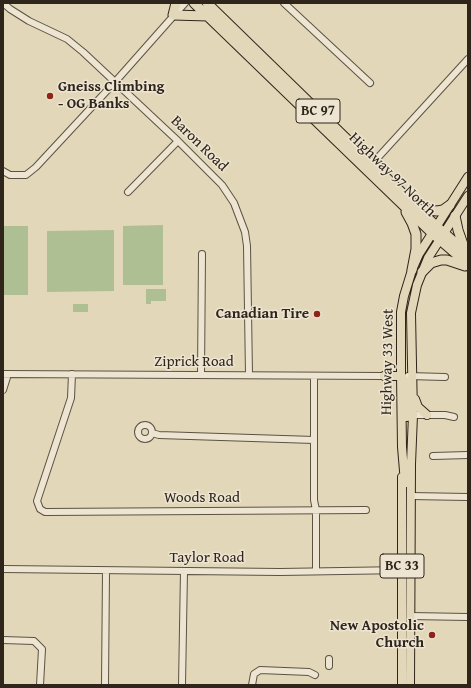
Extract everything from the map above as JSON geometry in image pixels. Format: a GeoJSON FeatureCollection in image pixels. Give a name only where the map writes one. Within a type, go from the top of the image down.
{"type":"FeatureCollection","features":[{"type":"Feature","properties":{"kind":"highway"},"geometry":{"type":"LineString","coordinates":[[176,3],[173,15],[212,14],[213,3]]}},
{"type":"Feature","properties":{"kind":"highway","name":"Highway 97 North"},"geometry":{"type":"LineString","coordinates":[[194,3],[212,14],[372,164],[419,209],[434,229]]}},
{"type":"Feature","properties":{"kind":"highway","name":"Highway 97 North"},"geometry":{"type":"LineString","coordinates":[[207,3],[212,14],[400,202],[442,236],[467,253]]}},
{"type":"Feature","properties":{"kind":"highway"},"geometry":{"type":"LineString","coordinates":[[359,162],[372,164]]}},
{"type":"Feature","properties":{"kind":"highway"},"geometry":{"type":"LineString","coordinates":[[400,202],[412,223],[416,234],[416,249],[412,270]]}},
{"type":"Feature","properties":{"kind":"highway"},"geometry":{"type":"LineString","coordinates":[[419,209],[437,211],[443,210],[450,205]]}},
{"type":"Feature","properties":{"kind":"highway"},"geometry":{"type":"LineString","coordinates":[[455,216],[458,230],[467,253]]}},
{"type":"Feature","properties":{"kind":"highway","name":"Highway 97 North"},"geometry":{"type":"LineString","coordinates":[[442,236],[468,266]]}},
{"type":"Feature","properties":{"kind":"highway"},"geometry":{"type":"LineString","coordinates":[[422,272],[431,263],[441,260],[468,266]]}},
{"type":"Feature","properties":{"kind":"main road","name":"BC 33"},"geometry":{"type":"LineString","coordinates":[[434,229],[468,177]]}},
{"type":"Feature","properties":{"kind":"main road","name":"BC 33"},"geometry":{"type":"LineString","coordinates":[[442,236],[468,196]]}},
{"type":"Feature","properties":{"kind":"main road","name":"Highway 33 West"},"geometry":{"type":"LineString","coordinates":[[410,685],[410,616],[406,570],[413,387],[407,376],[400,346],[401,312],[412,270],[419,254],[434,229]]}},
{"type":"Feature","properties":{"kind":"main road","name":"Highway 33 West"},"geometry":{"type":"LineString","coordinates":[[410,496],[406,492],[405,488],[402,447],[401,396],[407,376],[411,313],[413,298],[422,272],[428,258],[442,236]]}},
{"type":"Feature","properties":{"kind":"main road"},"geometry":{"type":"LineString","coordinates":[[401,329],[409,406],[413,415]]}},
{"type":"Feature","properties":{"kind":"main road"},"geometry":{"type":"LineString","coordinates":[[384,376],[394,370],[397,363],[400,346]]}},
{"type":"Feature","properties":{"kind":"main road"},"geometry":{"type":"LineString","coordinates":[[384,376],[407,376]]}},
{"type":"Feature","properties":{"kind":"main road"},"geometry":{"type":"LineString","coordinates":[[384,376],[395,382],[401,396]]}},
{"type":"Feature","properties":{"kind":"main road"},"geometry":{"type":"LineString","coordinates":[[407,376],[407,423],[411,464]]}},
{"type":"Feature","properties":{"kind":"main road"},"geometry":{"type":"LineString","coordinates":[[413,387],[415,401],[418,407],[427,415]]}},
{"type":"Feature","properties":{"kind":"main road","name":"BC 33"},"geometry":{"type":"LineString","coordinates":[[402,447],[406,570],[402,685]]}},
{"type":"Feature","properties":{"kind":"street","name":"Baron Road"},"geometry":{"type":"LineString","coordinates":[[3,3],[29,21],[67,40],[83,52],[178,141],[222,185],[234,203],[245,232],[247,246],[249,375]]}},
{"type":"Feature","properties":{"kind":"street"},"geometry":{"type":"LineString","coordinates":[[3,171],[10,175],[26,175],[36,167],[115,82],[185,3]]}},
{"type":"Feature","properties":{"kind":"street"},"geometry":{"type":"LineString","coordinates":[[284,3],[370,83]]}},
{"type":"Feature","properties":{"kind":"street"},"geometry":{"type":"LineString","coordinates":[[372,164],[468,59]]}},
{"type":"Feature","properties":{"kind":"street"},"geometry":{"type":"LineString","coordinates":[[128,192],[178,141]]}},
{"type":"Feature","properties":{"kind":"street"},"geometry":{"type":"LineString","coordinates":[[201,375],[202,254]]}},
{"type":"Feature","properties":{"kind":"street"},"geometry":{"type":"LineString","coordinates":[[3,390],[6,374]]}},
{"type":"Feature","properties":{"kind":"street","name":"Ziprick Road"},"geometry":{"type":"LineString","coordinates":[[6,374],[384,376]]}},
{"type":"Feature","properties":{"kind":"street","name":"Woods Road"},"geometry":{"type":"LineString","coordinates":[[72,374],[72,398],[37,501],[40,509],[45,512],[366,510]]}},
{"type":"Feature","properties":{"kind":"street"},"geometry":{"type":"LineString","coordinates":[[314,376],[314,500],[316,510],[316,571]]}},
{"type":"Feature","properties":{"kind":"street"},"geometry":{"type":"LineString","coordinates":[[407,376],[445,377]]}},
{"type":"Feature","properties":{"kind":"street"},"geometry":{"type":"LineString","coordinates":[[413,415],[445,415],[454,417]]}},
{"type":"Feature","properties":{"kind":"street"},"geometry":{"type":"LineString","coordinates":[[152,433],[159,435],[314,440]]}},
{"type":"Feature","properties":{"kind":"street"},"geometry":{"type":"LineString","coordinates":[[433,456],[468,455]]}},
{"type":"Feature","properties":{"kind":"street"},"geometry":{"type":"LineString","coordinates":[[410,496],[468,497]]}},
{"type":"Feature","properties":{"kind":"street","name":"Taylor Road"},"geometry":{"type":"LineString","coordinates":[[3,569],[106,571],[406,570]]}},
{"type":"Feature","properties":{"kind":"street"},"geometry":{"type":"LineString","coordinates":[[105,685],[106,571]]}},
{"type":"Feature","properties":{"kind":"street"},"geometry":{"type":"LineString","coordinates":[[182,685],[184,571]]}},
{"type":"Feature","properties":{"kind":"street"},"geometry":{"type":"LineString","coordinates":[[410,616],[468,617]]}},
{"type":"Feature","properties":{"kind":"street"},"geometry":{"type":"LineString","coordinates":[[3,640],[34,642],[42,649],[40,685]]}},
{"type":"Feature","properties":{"kind":"street"},"geometry":{"type":"LineString","coordinates":[[329,659],[329,666]]}},
{"type":"Feature","properties":{"kind":"street"},"geometry":{"type":"LineString","coordinates":[[252,685],[254,674],[260,670],[308,672],[314,675]]}},
{"type":"Feature","properties":{"kind":"green space"},"geometry":{"type":"Polygon","coordinates":[[[163,225],[163,285],[123,285],[123,226],[163,225]]]}},
{"type":"Feature","properties":{"kind":"green space"},"geometry":{"type":"Polygon","coordinates":[[[3,226],[28,226],[28,295],[3,295],[3,226]]]}},
{"type":"Feature","properties":{"kind":"green space"},"geometry":{"type":"Polygon","coordinates":[[[114,230],[114,291],[47,292],[47,231],[114,230]]]}},
{"type":"Feature","properties":{"kind":"green space"},"geometry":{"type":"Polygon","coordinates":[[[146,289],[166,289],[166,301],[151,301],[151,304],[146,304],[146,289]]]}},
{"type":"Feature","properties":{"kind":"green space"},"geometry":{"type":"Polygon","coordinates":[[[73,304],[88,304],[88,312],[73,312],[73,304]]]}},
{"type":"Feature","properties":{"kind":"place","name":"Gneiss Climbing - OG Banks"},"geometry":{"type":"Point","coordinates":[50,96]}},
{"type":"Feature","properties":{"kind":"place","name":"Canadian Tire"},"geometry":{"type":"Point","coordinates":[317,314]}},
{"type":"Feature","properties":{"kind":"place","name":"New Apostolic Church"},"geometry":{"type":"Point","coordinates":[432,635]}}]}
